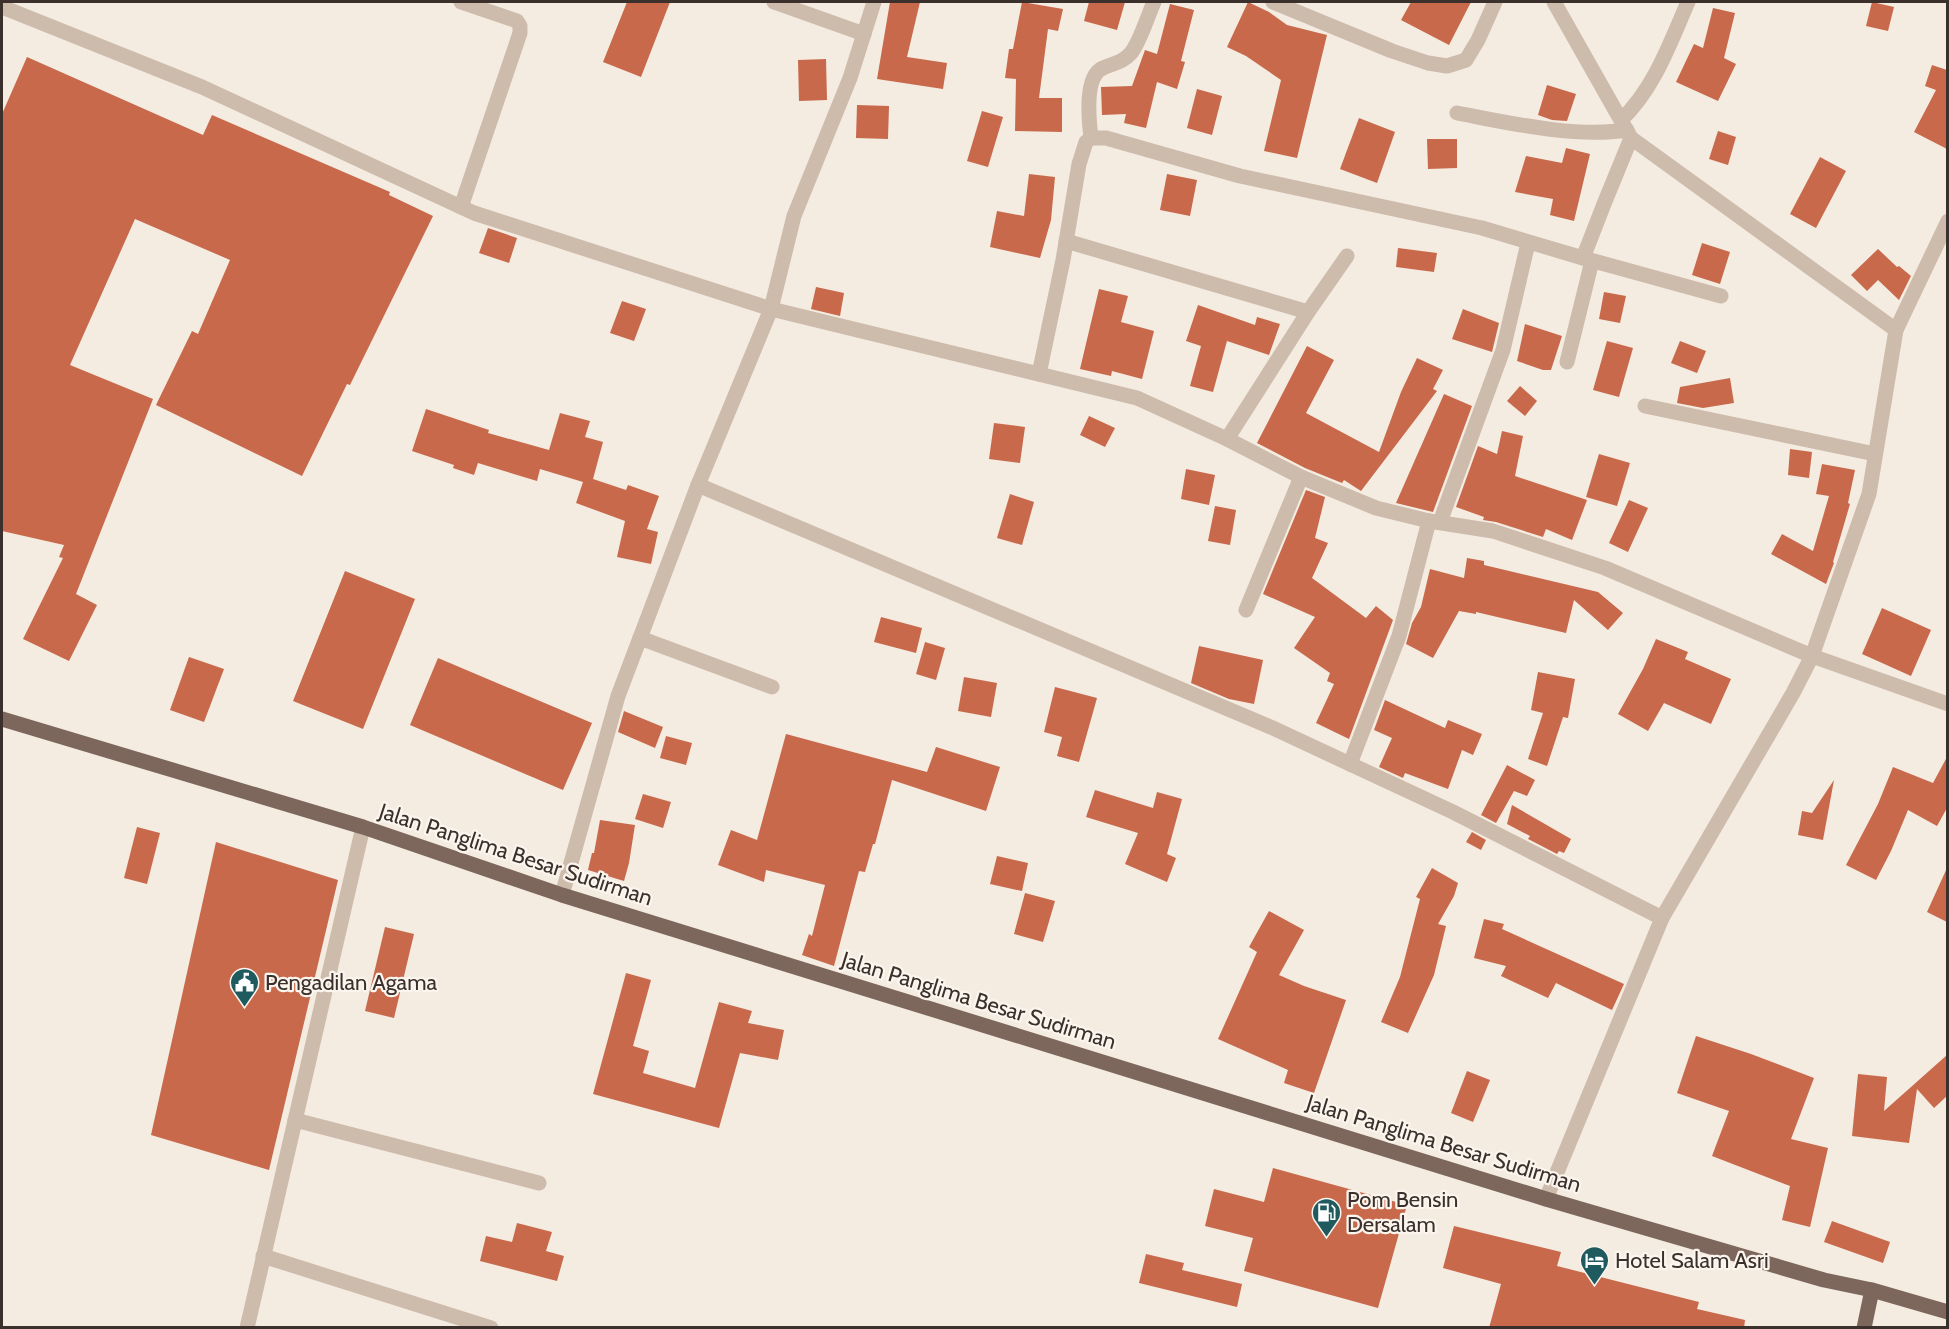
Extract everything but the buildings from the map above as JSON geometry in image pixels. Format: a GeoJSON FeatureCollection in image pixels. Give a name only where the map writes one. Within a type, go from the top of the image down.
{"type":"FeatureCollection","features":[{"type":"Feature","properties":{"kind":"main road","name":"Jalan Panglima Besar Sudirman"},"geometry":{"type":"LineString","coordinates":[[2,718],[363,827],[561,895],[1546,1199],[1824,1280],[1872,1290],[1947,1312]]}},
{"type":"Feature","properties":{"kind":"main road"},"geometry":{"type":"LineString","coordinates":[[1864,1328],[1872,1290]]}},
{"type":"Feature","properties":{"kind":"street"},"geometry":{"type":"LineString","coordinates":[[461,2],[517,21],[520,33],[461,207]]}},
{"type":"Feature","properties":{"kind":"street"},"geometry":{"type":"LineString","coordinates":[[774,2],[864,34]]}},
{"type":"Feature","properties":{"kind":"street"},"geometry":{"type":"LineString","coordinates":[[561,895],[618,696],[698,484],[771,309],[794,216],[850,78],[874,2]]}},
{"type":"Feature","properties":{"kind":"street"},"geometry":{"type":"LineString","coordinates":[[1091,138],[1089,111],[1093,79],[1101,68],[1121,62],[1133,50],[1154,2]]}},
{"type":"Feature","properties":{"kind":"street"},"geometry":{"type":"LineString","coordinates":[[1273,2],[1392,51],[1428,63],[1448,66],[1466,60],[1495,2]]}},
{"type":"Feature","properties":{"kind":"street"},"geometry":{"type":"LineString","coordinates":[[1554,2],[1626,130],[1896,330]]}},
{"type":"Feature","properties":{"kind":"street"},"geometry":{"type":"LineString","coordinates":[[1567,362],[1588,260],[1626,130],[1635,107],[1669,46],[1688,2]]}},
{"type":"Feature","properties":{"kind":"street"},"geometry":{"type":"LineString","coordinates":[[2,7],[202,87],[474,213],[771,309],[1137,398],[1227,439],[1301,477],[1376,508],[1434,522],[1493,531],[1605,568],[1812,656],[1947,704]]}},
{"type":"Feature","properties":{"kind":"street"},"geometry":{"type":"LineString","coordinates":[[1457,113],[1534,127],[1611,133],[1626,130]]}},
{"type":"Feature","properties":{"kind":"street"},"geometry":{"type":"LineString","coordinates":[[1039,374],[1079,164],[1086,142],[1091,138],[1106,138],[1240,176],[1470,226],[1721,296]]}},
{"type":"Feature","properties":{"kind":"street"},"geometry":{"type":"LineString","coordinates":[[1546,1199],[1662,918],[1793,693],[1812,656],[1869,494],[1896,330],[1947,221]]}},
{"type":"Feature","properties":{"kind":"street"},"geometry":{"type":"LineString","coordinates":[[1066,241],[1308,312]]}},
{"type":"Feature","properties":{"kind":"street"},"geometry":{"type":"LineString","coordinates":[[1350,764],[1399,636],[1434,522],[1503,350],[1528,243]]}},
{"type":"Feature","properties":{"kind":"street"},"geometry":{"type":"LineString","coordinates":[[1227,439],[1308,312],[1347,256]]}},
{"type":"Feature","properties":{"kind":"street"},"geometry":{"type":"LineString","coordinates":[[1645,406],[1875,454]]}},
{"type":"Feature","properties":{"kind":"street"},"geometry":{"type":"LineString","coordinates":[[1246,610],[1301,477]]}},
{"type":"Feature","properties":{"kind":"street"},"geometry":{"type":"LineString","coordinates":[[698,484],[1275,729],[1453,812],[1662,918]]}},
{"type":"Feature","properties":{"kind":"street"},"geometry":{"type":"LineString","coordinates":[[640,638],[772,687]]}},
{"type":"Feature","properties":{"kind":"street"},"geometry":{"type":"LineString","coordinates":[[247,1328],[363,827]]}},
{"type":"Feature","properties":{"kind":"street"},"geometry":{"type":"LineString","coordinates":[[296,1120],[539,1183]]}},
{"type":"Feature","properties":{"kind":"street"},"geometry":{"type":"LineString","coordinates":[[263,1256],[491,1328]]}},
{"type":"Feature","properties":{"kind":"place","name":"Pengadilan Agama"},"geometry":{"type":"Point","coordinates":[244,1008]}},
{"type":"Feature","properties":{"kind":"place","name":"Pom Bensin Dersalam"},"geometry":{"type":"Point","coordinates":[1326,1238]}},
{"type":"Feature","properties":{"kind":"place","name":"Hotel Salam Asri"},"geometry":{"type":"Point","coordinates":[1594,1286]}}]}
